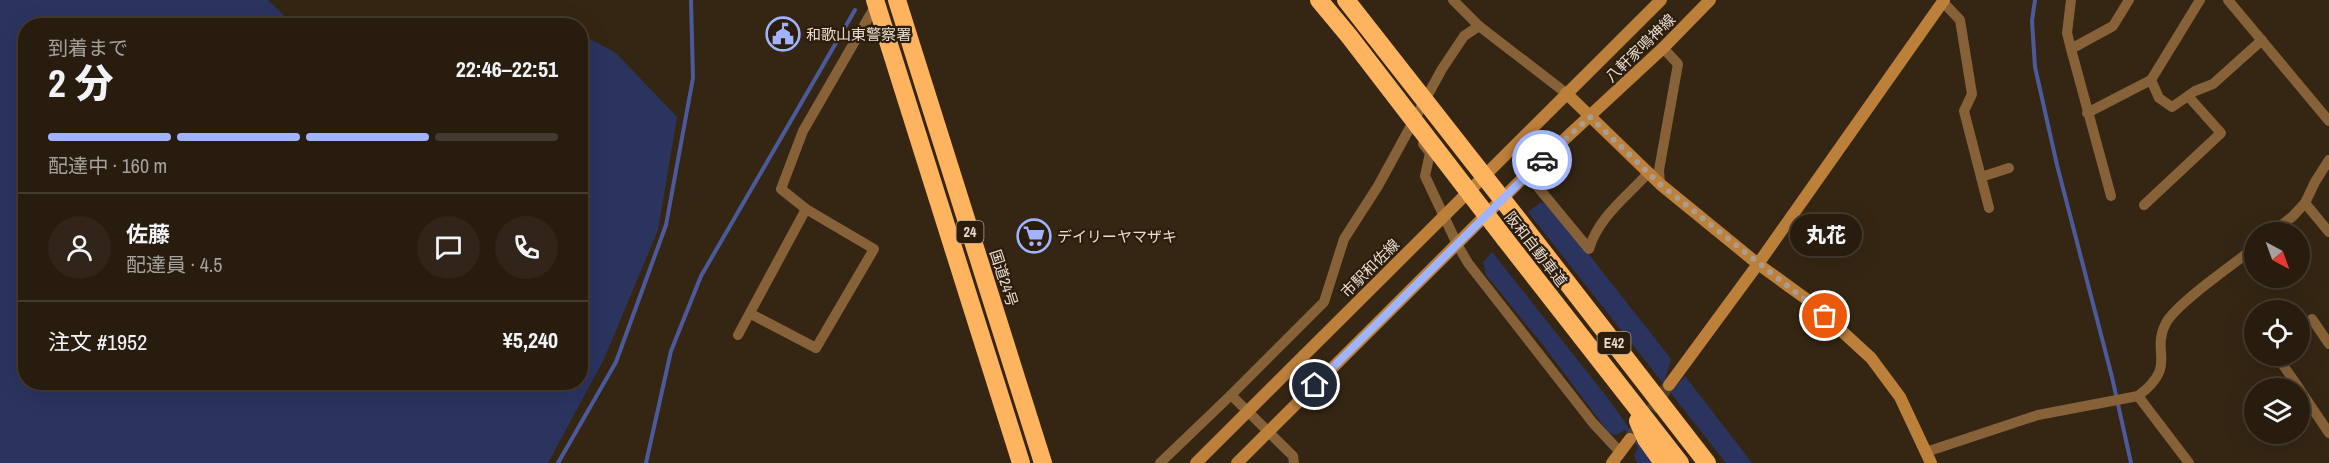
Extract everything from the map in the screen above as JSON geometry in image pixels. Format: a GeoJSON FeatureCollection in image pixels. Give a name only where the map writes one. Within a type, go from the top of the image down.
{"type":"FeatureCollection","features":[{"type":"Feature","properties":{"kind":"highway","name":"国道24号"},"geometry":{"type":"LineString","coordinates":[[897,0],[1043,463]]}},
{"type":"Feature","properties":{"kind":"highway","name":"阪和自動車道"},"geometry":{"type":"LineString","coordinates":[[1319,0],[1680,463]]}},
{"type":"Feature","properties":{"kind":"highway","name":"阪和自動車道"},"geometry":{"type":"LineString","coordinates":[[1347,0],[1707,463]]}},
{"type":"Feature","properties":{"kind":"highway","name":"24"},"geometry":{"type":"LineString","coordinates":[[877,1],[1021,463]]}},
{"type":"Feature","properties":{"kind":"highway"},"geometry":{"type":"LineString","coordinates":[[1627,395],[1646,439],[1663,463]]}},
{"type":"Feature","properties":{"kind":"street"},"geometry":{"type":"LineString","coordinates":[[1453,0],[1479,26],[1566,93],[1660,184],[1758,264],[1809,301],[1871,358],[1900,397],[1928,458],[2038,414],[2138,396],[2151,386],[2162,369],[2162,331],[2168,320],[2184,304],[2244,256]]}},
{"type":"Feature","properties":{"kind":"street","name":"八軒家鳴神線"},"geometry":{"type":"LineString","coordinates":[[1566,93],[1661,0]]}},
{"type":"Feature","properties":{"kind":"street","name":"八軒家鳴神線"},"geometry":{"type":"LineString","coordinates":[[1590,117],[1710,0]]}},
{"type":"Feature","properties":{"kind":"street"},"geometry":{"type":"LineString","coordinates":[[2071,0],[2067,33],[2111,196]]}},
{"type":"Feature","properties":{"kind":"street"},"geometry":{"type":"LineString","coordinates":[[2071,49],[2113,26],[2129,0]]}},
{"type":"Feature","properties":{"kind":"street"},"geometry":{"type":"LineString","coordinates":[[2087,113],[2151,80],[2200,0]]}},
{"type":"Feature","properties":{"kind":"street"},"geometry":{"type":"LineString","coordinates":[[2228,0],[2329,121]]}},
{"type":"Feature","properties":{"kind":"street"},"geometry":{"type":"LineString","coordinates":[[751,314],[816,348],[874,249],[806,209],[783,193],[782,186],[803,131],[877,1]]}},
{"type":"Feature","properties":{"kind":"street"},"geometry":{"type":"LineString","coordinates":[[1669,385],[1758,264],[1944,1],[1960,20],[1972,94],[1964,111],[1989,208]]}},
{"type":"Feature","properties":{"kind":"street"},"geometry":{"type":"LineString","coordinates":[[1160,463],[1232,395],[1324,302],[1344,240],[1411,129],[1450,56],[1464,36],[1479,26]]}},
{"type":"Feature","properties":{"kind":"street"},"geometry":{"type":"LineString","coordinates":[[2151,80],[2159,98],[2172,107],[2195,91],[2213,84],[2262,40]]}},
{"type":"Feature","properties":{"kind":"street"},"geometry":{"type":"LineString","coordinates":[[1660,184],[1659,170],[1678,63],[1663,48]]}},
{"type":"Feature","properties":{"kind":"street","name":"市駅和佐線"},"geometry":{"type":"LineString","coordinates":[[1196,463],[1566,93]]}},
{"type":"Feature","properties":{"kind":"street"},"geometry":{"type":"LineString","coordinates":[[2144,205],[2221,133],[2188,96]]}},
{"type":"Feature","properties":{"kind":"street"},"geometry":{"type":"LineString","coordinates":[[1236,463],[1527,174],[1590,117]]}},
{"type":"Feature","properties":{"kind":"street"},"geometry":{"type":"LineString","coordinates":[[1411,129],[1430,153],[1425,176],[1468,262],[1586,413],[1618,458],[1630,438]]}},
{"type":"Feature","properties":{"kind":"street"},"geometry":{"type":"LineString","coordinates":[[2286,222],[2305,203],[2329,160]]}},
{"type":"Feature","properties":{"kind":"street"},"geometry":{"type":"LineString","coordinates":[[1982,177],[2009,168]]}},
{"type":"Feature","properties":{"kind":"street"},"geometry":{"type":"LineString","coordinates":[[1527,174],[1589,249],[1606,217],[1648,172]]}},
{"type":"Feature","properties":{"kind":"street"},"geometry":{"type":"LineString","coordinates":[[2305,203],[2329,231]]}},
{"type":"Feature","properties":{"kind":"street"},"geometry":{"type":"LineString","coordinates":[[738,336],[806,209]]}},
{"type":"Feature","properties":{"kind":"street"},"geometry":{"type":"LineString","coordinates":[[2312,319],[2329,344]]}},
{"type":"Feature","properties":{"kind":"street"},"geometry":{"type":"LineString","coordinates":[[1232,395],[1293,456],[1294,463]]}},
{"type":"Feature","properties":{"kind":"street"},"geometry":{"type":"LineString","coordinates":[[2138,396],[2189,463]]}},
{"type":"Feature","properties":{"kind":"street"},"geometry":{"type":"LineString","coordinates":[[2310,405],[2329,433]]}},
{"type":"Feature","properties":{"kind":"shaded area"},"geometry":{"type":"Polygon","coordinates":[[[0,0],[268,0],[287,18],[18,18],[18,390],[587,390],[548,463],[0,463],[0,0]]]}},
{"type":"Feature","properties":{"kind":"shaded area"},"geometry":{"type":"Polygon","coordinates":[[[588,38],[616,53],[677,117],[658,230],[604,359],[588,389],[588,38]]]}},
{"type":"Feature","properties":{"kind":"shaded area"},"geometry":{"type":"Polygon","coordinates":[[[1541,202],[1553,209],[1668,355],[1671,360],[1665,378],[1673,389],[1685,376],[1752,463],[1726,463],[1528,212],[1541,202]]]}},
{"type":"Feature","properties":{"kind":"shaded area"},"geometry":{"type":"Polygon","coordinates":[[[1492,252],[1607,397],[1654,463],[1637,463],[1634,455],[1638,448],[1625,430],[1616,435],[1609,433],[1543,345],[1486,275],[1483,262],[1492,252]]]}},
{"type":"Feature","properties":{"kind":"waterway"},"geometry":{"type":"LineString","coordinates":[[558,463],[616,362],[666,225],[693,78],[691,0]]}},
{"type":"Feature","properties":{"kind":"waterway"},"geometry":{"type":"LineString","coordinates":[[2035,0],[2032,21],[2035,67],[2131,463]]}},
{"type":"Feature","properties":{"kind":"waterway"},"geometry":{"type":"LineString","coordinates":[[646,463],[671,351],[701,276],[855,10]]}},
{"type":"Feature","properties":{"kind":"tunnel"},"geometry":{"type":"LineString","coordinates":[[1630,439],[1669,385]]}},
{"type":"Feature","properties":{"kind":"way so far"},"geometry":{"type":"LineString","coordinates":[[1542,160],[1590,117],[1660,184],[1825,316]]}},
{"type":"Feature","properties":{"kind":"place","name":"和歌山東警察署"},"geometry":{"type":"Point","coordinates":[783,34]}},
{"type":"Feature","properties":{"kind":"place","name":"デイリーヤマザキ"},"geometry":{"type":"Point","coordinates":[1034,236]}},
{"type":"Feature","properties":{"kind":"place","name":"丸花"},"geometry":{"type":"Point","coordinates":[1825,316]}},
{"type":"Feature","properties":{"kind":"route"},"geometry":{"type":"LineString","coordinates":[[1315,385],[1542,160]]}}]}
